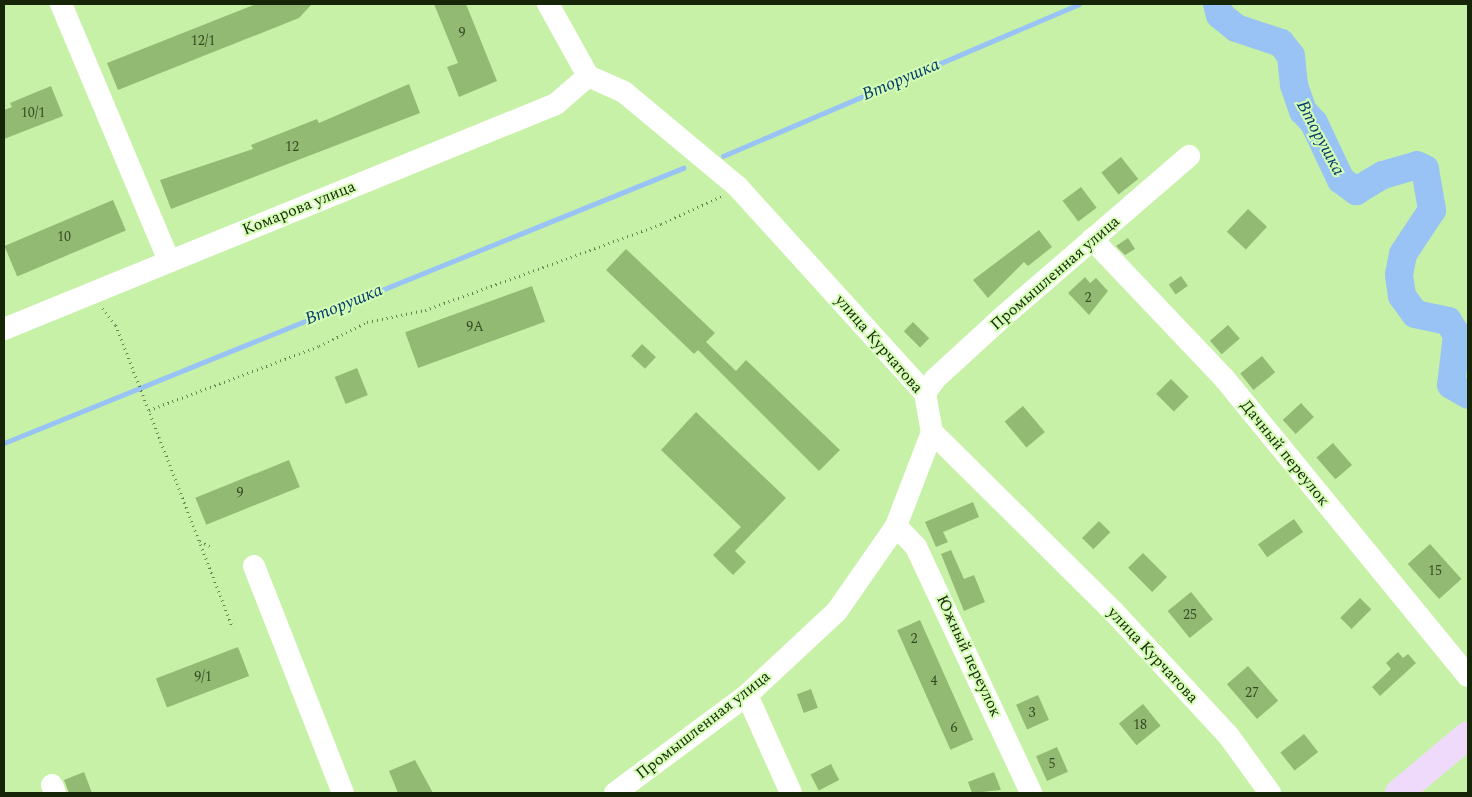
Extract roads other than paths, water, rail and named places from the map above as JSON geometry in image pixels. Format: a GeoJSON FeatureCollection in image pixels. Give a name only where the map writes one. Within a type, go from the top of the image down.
{"type":"FeatureCollection","features":[{"type":"Feature","properties":{"kind":"main road"},"geometry":{"type":"LineString","coordinates":[[1399,793],[1468,735]]}},
{"type":"Feature","properties":{"kind":"street"},"geometry":{"type":"LineString","coordinates":[[61,4],[168,261]]}},
{"type":"Feature","properties":{"kind":"street"},"geometry":{"type":"LineString","coordinates":[[548,4],[588,76]]}},
{"type":"Feature","properties":{"kind":"street","name":"Комарова улица"},"geometry":{"type":"LineString","coordinates":[[4,328],[556,104],[588,76]]}},
{"type":"Feature","properties":{"kind":"street","name":"улица Курчатова"},"geometry":{"type":"LineString","coordinates":[[588,76],[624,92],[737,186],[925,393],[932,432],[1146,646],[1228,735],[1270,793]]}},
{"type":"Feature","properties":{"kind":"street","name":"Промышленная улица"},"geometry":{"type":"LineString","coordinates":[[925,393],[935,379],[1189,156]]}},
{"type":"Feature","properties":{"kind":"street","name":"Дачный переулок"},"geometry":{"type":"LineString","coordinates":[[1092,240],[1224,378],[1468,676]]}},
{"type":"Feature","properties":{"kind":"street","name":"Промышленная улица"},"geometry":{"type":"LineString","coordinates":[[615,793],[747,695],[837,611],[896,526],[932,432]]}},
{"type":"Feature","properties":{"kind":"street","name":"Южный переулок"},"geometry":{"type":"LineString","coordinates":[[896,526],[916,547],[1031,793]]}},
{"type":"Feature","properties":{"kind":"street"},"geometry":{"type":"LineString","coordinates":[[254,566],[344,793]]}},
{"type":"Feature","properties":{"kind":"street"},"geometry":{"type":"LineString","coordinates":[[747,695],[791,793]]}},
{"type":"Feature","properties":{"kind":"waterway","name":"Вторушка"},"geometry":{"type":"LineString","coordinates":[[723,156],[1079,4]]}},
{"type":"Feature","properties":{"kind":"waterway","name":"Вторушка"},"geometry":{"type":"LineString","coordinates":[[1217,4],[1220,15],[1236,28],[1281,43],[1291,56],[1294,85],[1303,111],[1314,123],[1341,180],[1356,191],[1383,175],[1417,165],[1425,169],[1432,210],[1403,254],[1399,275],[1402,296],[1415,314],[1448,321],[1457,335],[1451,385],[1468,395]]}},
{"type":"Feature","properties":{"kind":"waterway","name":"Вторушка"},"geometry":{"type":"LineString","coordinates":[[4,443],[683,168]]}}]}
